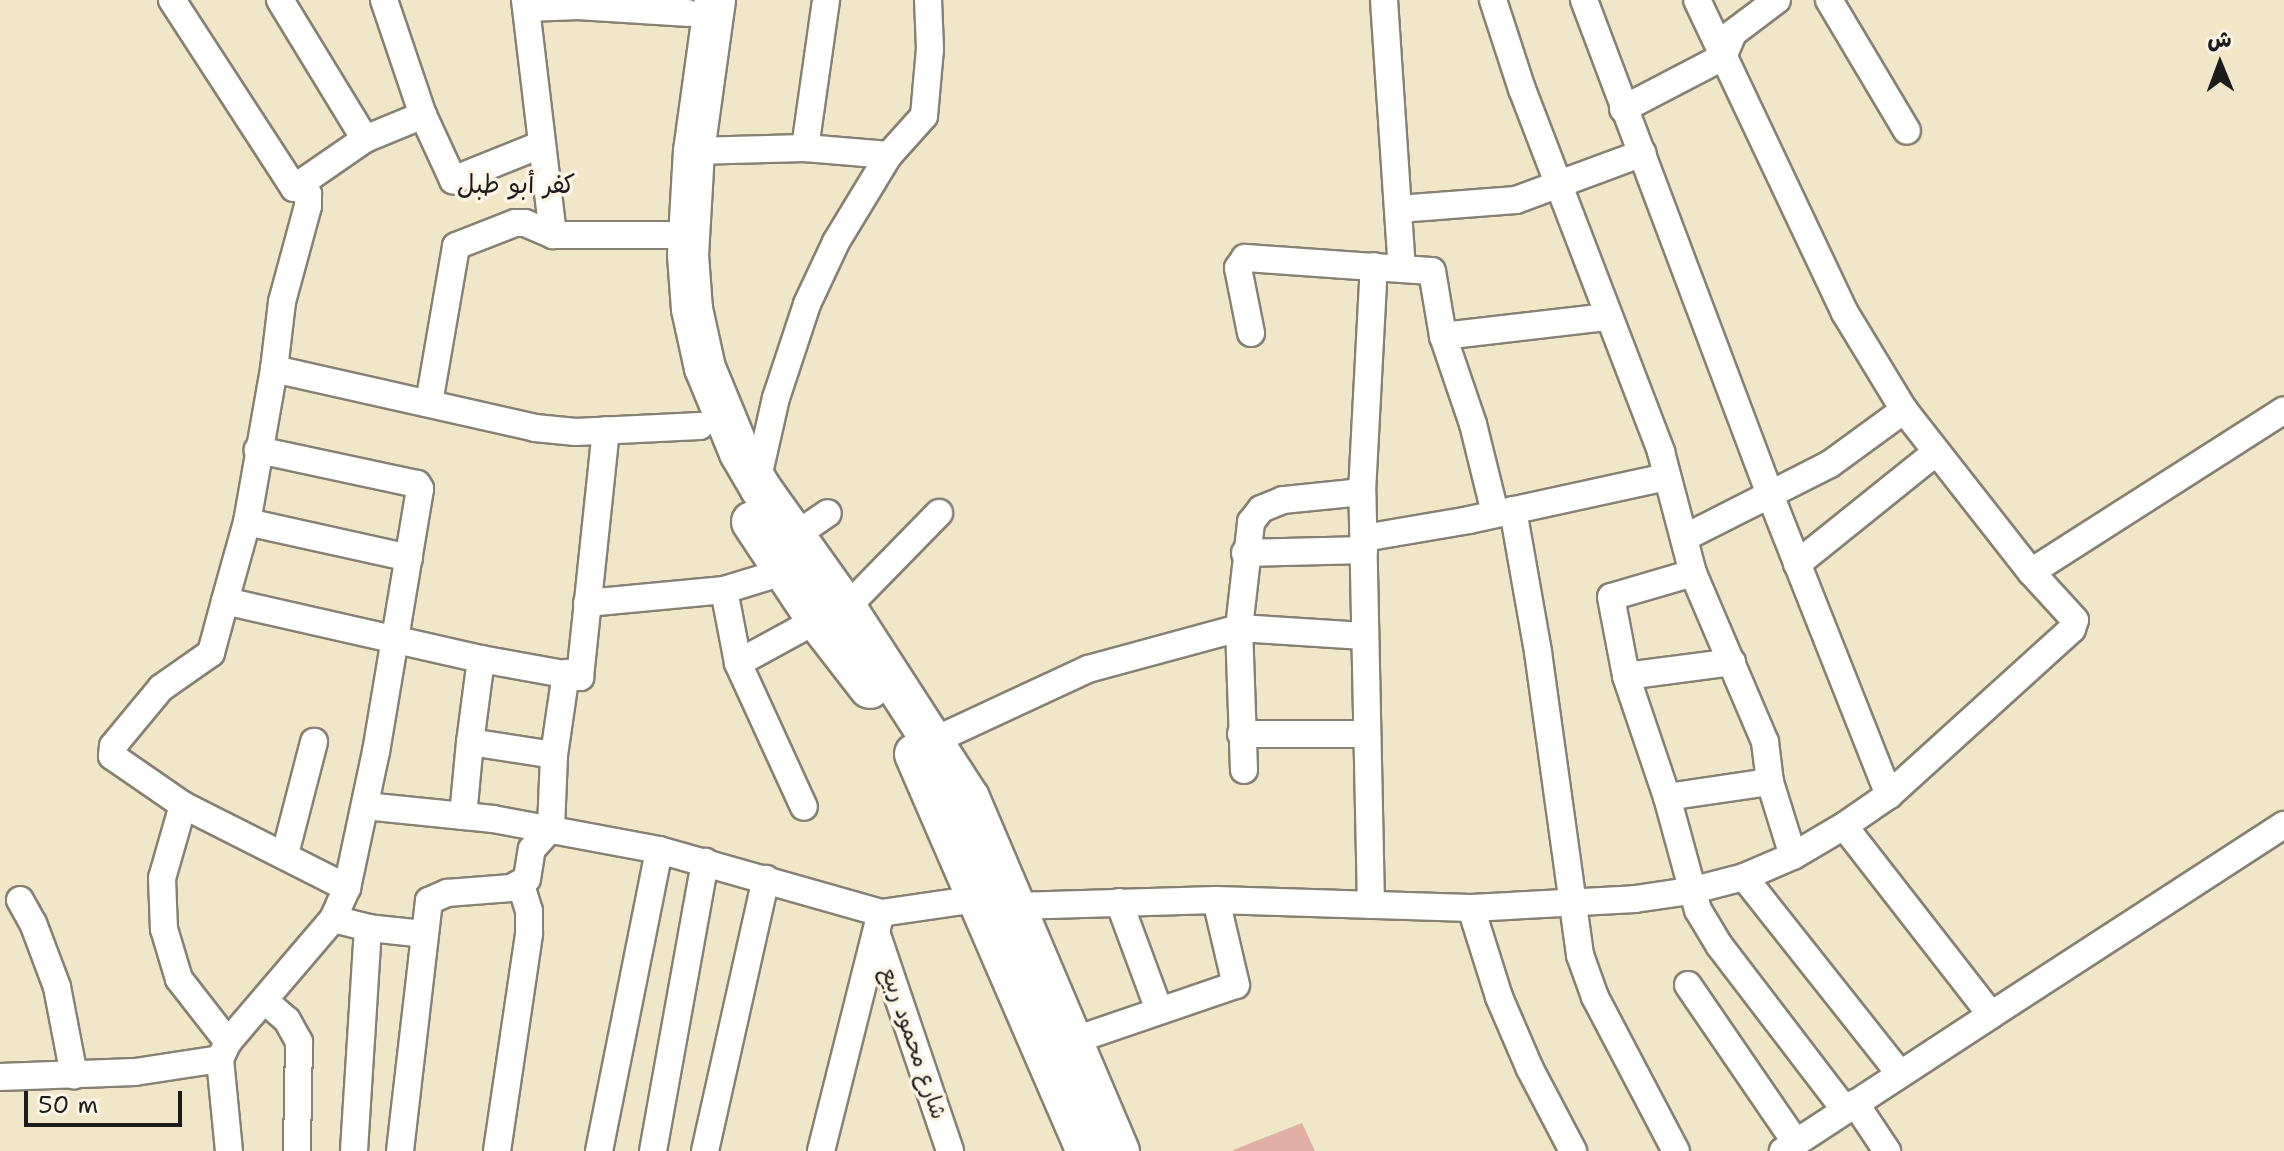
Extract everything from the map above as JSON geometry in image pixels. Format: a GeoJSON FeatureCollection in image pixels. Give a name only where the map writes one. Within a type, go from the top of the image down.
{"type":"FeatureCollection","features":[{"type":"Feature","properties":{"kind":"main road"},"geometry":{"type":"LineString","coordinates":[[698,4],[688,255],[692,309],[705,368],[740,453],[757,482],[788,554]]}},
{"type":"Feature","properties":{"kind":"main road"},"geometry":{"type":"LineString","coordinates":[[698,4],[667,235],[667,283],[677,339],[700,426],[731,487],[788,554],[933,741],[969,798],[997,902],[1087,1151]]}},
{"type":"Feature","properties":{"kind":"main road"},"geometry":{"type":"LineString","coordinates":[[832,614],[906,737],[938,801],[1072,1041],[1119,1151]]}},
{"type":"Feature","properties":{"kind":"street"},"geometry":{"type":"LineString","coordinates":[[172,0],[232,89],[292,187],[302,184],[365,139],[423,115]]}},
{"type":"Feature","properties":{"kind":"street"},"geometry":{"type":"LineString","coordinates":[[280,0],[365,139]]}},
{"type":"Feature","properties":{"kind":"street"},"geometry":{"type":"LineString","coordinates":[[384,0],[423,115],[453,180],[540,145]]}},
{"type":"Feature","properties":{"kind":"street"},"geometry":{"type":"LineString","coordinates":[[805,148],[826,0]]}},
{"type":"Feature","properties":{"kind":"street"},"geometry":{"type":"LineString","coordinates":[[757,482],[776,398],[807,304],[836,242],[889,155],[924,116],[930,49],[928,0]]}},
{"type":"Feature","properties":{"kind":"street"},"geometry":{"type":"LineString","coordinates":[[1384,0],[1402,268]]}},
{"type":"Feature","properties":{"kind":"street"},"geometry":{"type":"LineString","coordinates":[[1493,0],[1667,477],[1693,573],[1765,742],[1770,782],[1793,856]]}},
{"type":"Feature","properties":{"kind":"street"},"geometry":{"type":"LineString","coordinates":[[1584,0],[1771,497],[1889,795]]}},
{"type":"Feature","properties":{"kind":"street"},"geometry":{"type":"LineString","coordinates":[[365,806],[551,828],[659,850],[766,879],[879,924],[997,902],[1216,900],[1471,908],[1690,891],[1744,877],[1793,856],[1844,826],[1889,795],[2072,629],[2073,616],[2031,572],[1904,410],[1845,313],[1697,0]]}},
{"type":"Feature","properties":{"kind":"street"},"geometry":{"type":"LineString","coordinates":[[1623,109],[1723,57],[1733,33],[1777,0]]}},
{"type":"Feature","properties":{"kind":"street"},"geometry":{"type":"LineString","coordinates":[[1829,0],[1907,131]]}},
{"type":"Feature","properties":{"kind":"street"},"geometry":{"type":"LineString","coordinates":[[553,235],[540,145],[526,4],[698,4]]}},
{"type":"Feature","properties":{"kind":"street"},"geometry":{"type":"LineString","coordinates":[[694,151],[805,148],[889,155]]}},
{"type":"Feature","properties":{"kind":"street"},"geometry":{"type":"LineString","coordinates":[[1399,209],[1486,205],[1559,186],[1643,153]]}},
{"type":"Feature","properties":{"kind":"street"},"geometry":{"type":"LineString","coordinates":[[302,184],[308,194],[308,206],[282,302],[274,369],[247,522],[211,653],[161,688],[111,750],[114,758],[183,805],[347,888]]}},
{"type":"Feature","properties":{"kind":"street"},"geometry":{"type":"LineString","coordinates":[[429,403],[456,246],[515,223],[525,223],[553,235],[667,235]]}},
{"type":"Feature","properties":{"kind":"street"},"geometry":{"type":"LineString","coordinates":[[1251,333],[1238,268],[1243,259],[1432,271],[1443,336],[1504,512],[1538,652],[1580,955],[1595,997],[1676,1151]]}},
{"type":"Feature","properties":{"kind":"street"},"geometry":{"type":"LineString","coordinates":[[1371,905],[1362,492],[1374,266]]}},
{"type":"Feature","properties":{"kind":"street"},"geometry":{"type":"LineString","coordinates":[[1443,336],[1608,317]]}},
{"type":"Feature","properties":{"kind":"street"},"geometry":{"type":"LineString","coordinates":[[274,369],[535,428],[576,432],[700,426]]}},
{"type":"Feature","properties":{"kind":"street"},"geometry":{"type":"LineString","coordinates":[[1684,538],[1771,497],[1830,464],[1904,410]]}},
{"type":"Feature","properties":{"kind":"street"},"geometry":{"type":"LineString","coordinates":[[2031,572],[2284,410]]}},
{"type":"Feature","properties":{"kind":"street"},"geometry":{"type":"LineString","coordinates":[[225,601],[481,659],[582,676],[606,430]]}},
{"type":"Feature","properties":{"kind":"street"},"geometry":{"type":"LineString","coordinates":[[0,1077],[135,1072],[224,1051],[333,919],[347,888],[365,806],[419,485],[258,450]]}},
{"type":"Feature","properties":{"kind":"street"},"geometry":{"type":"LineString","coordinates":[[1797,564],[1935,453]]}},
{"type":"Feature","properties":{"kind":"street"},"geometry":{"type":"LineString","coordinates":[[1245,553],[1364,544],[1667,477]]}},
{"type":"Feature","properties":{"kind":"street"},"geometry":{"type":"LineString","coordinates":[[1244,770],[1239,628],[1247,531],[1261,509],[1283,500],[1362,492]]}},
{"type":"Feature","properties":{"kind":"street"},"geometry":{"type":"LineString","coordinates":[[587,603],[724,590],[788,554],[828,513]]}},
{"type":"Feature","properties":{"kind":"street"},"geometry":{"type":"LineString","coordinates":[[738,663],[832,614],[939,513]]}},
{"type":"Feature","properties":{"kind":"street"},"geometry":{"type":"LineString","coordinates":[[247,522],[409,558]]}},
{"type":"Feature","properties":{"kind":"street"},"geometry":{"type":"LineString","coordinates":[[1693,573],[1611,597],[1626,676],[1667,797],[1690,891],[1719,945],[1887,1151]]}},
{"type":"Feature","properties":{"kind":"street"},"geometry":{"type":"LineString","coordinates":[[724,590],[738,663],[804,807]]}},
{"type":"Feature","properties":{"kind":"street"},"geometry":{"type":"LineString","coordinates":[[933,741],[1088,669],[1239,628],[1364,636]]}},
{"type":"Feature","properties":{"kind":"street"},"geometry":{"type":"LineString","coordinates":[[463,816],[481,659]]}},
{"type":"Feature","properties":{"kind":"street"},"geometry":{"type":"LineString","coordinates":[[1626,676],[1732,662]]}},
{"type":"Feature","properties":{"kind":"street"},"geometry":{"type":"LineString","coordinates":[[400,1151],[429,901],[434,896],[521,885],[527,879],[532,849],[551,828],[554,755],[566,673]]}},
{"type":"Feature","properties":{"kind":"street"},"geometry":{"type":"LineString","coordinates":[[1241,734],[1365,734]]}},
{"type":"Feature","properties":{"kind":"street"},"geometry":{"type":"LineString","coordinates":[[285,854],[314,742]]}},
{"type":"Feature","properties":{"kind":"street"},"geometry":{"type":"LineString","coordinates":[[470,742],[554,755]]}},
{"type":"Feature","properties":{"kind":"street"},"geometry":{"type":"LineString","coordinates":[[1667,797],[1770,782]]}},
{"type":"Feature","properties":{"kind":"street"},"geometry":{"type":"LineString","coordinates":[[183,805],[162,878],[166,941],[179,979],[224,1051],[229,1151]]}},
{"type":"Feature","properties":{"kind":"street"},"geometry":{"type":"LineString","coordinates":[[1688,985],[1790,1147],[2284,825]]}},
{"type":"Feature","properties":{"kind":"street"},"geometry":{"type":"LineString","coordinates":[[1844,826],[1991,1015]]}},
{"type":"Feature","properties":{"kind":"street"},"geometry":{"type":"LineString","coordinates":[[599,1151],[659,850]]}},
{"type":"Feature","properties":{"kind":"street"},"geometry":{"type":"LineString","coordinates":[[653,1151],[705,862]]}},
{"type":"Feature","properties":{"kind":"street"},"geometry":{"type":"LineString","coordinates":[[1744,877],[1900,1074]]}},
{"type":"Feature","properties":{"kind":"street"},"geometry":{"type":"LineString","coordinates":[[705,1151],[766,879]]}},
{"type":"Feature","properties":{"kind":"street"},"geometry":{"type":"LineString","coordinates":[[497,1151],[529,933],[529,911],[521,885]]}},
{"type":"Feature","properties":{"kind":"street"},"geometry":{"type":"LineString","coordinates":[[20,900],[33,923],[57,987],[74,1075]]}},
{"type":"Feature","properties":{"kind":"street"},"geometry":{"type":"LineString","coordinates":[[1072,1041],[1237,984],[1216,900]]}},
{"type":"Feature","properties":{"kind":"street"},"geometry":{"type":"LineString","coordinates":[[1119,902],[1159,1010]]}},
{"type":"Feature","properties":{"kind":"street"},"geometry":{"type":"LineString","coordinates":[[1471,908],[1499,997],[1530,1069],[1573,1151]]}},
{"type":"Feature","properties":{"kind":"street"},"geometry":{"type":"LineString","coordinates":[[333,919],[368,928],[425,934]]}},
{"type":"Feature","properties":{"kind":"street"},"geometry":{"type":"LineString","coordinates":[[821,1151],[879,924]]}},
{"type":"Feature","properties":{"kind":"street","name":"شارع محمود ربيع"},"geometry":{"type":"LineString","coordinates":[[879,924],[950,1151]]}},
{"type":"Feature","properties":{"kind":"street"},"geometry":{"type":"LineString","coordinates":[[354,1151],[368,928]]}},
{"type":"Feature","properties":{"kind":"street"},"geometry":{"type":"LineString","coordinates":[[265,1001],[287,1020],[299,1042],[297,1151]]}},
{"type":"Feature","properties":{"kind":"building"},"geometry":{"type":"Polygon","coordinates":[[[1302,1123],[1315,1151],[1233,1151],[1233,1150],[1302,1123]]]}},
{"type":"Feature","properties":{"kind":"district","name":"كفر أبو طبل"},"geometry":{"type":"Point","coordinates":[516,184]}}]}
